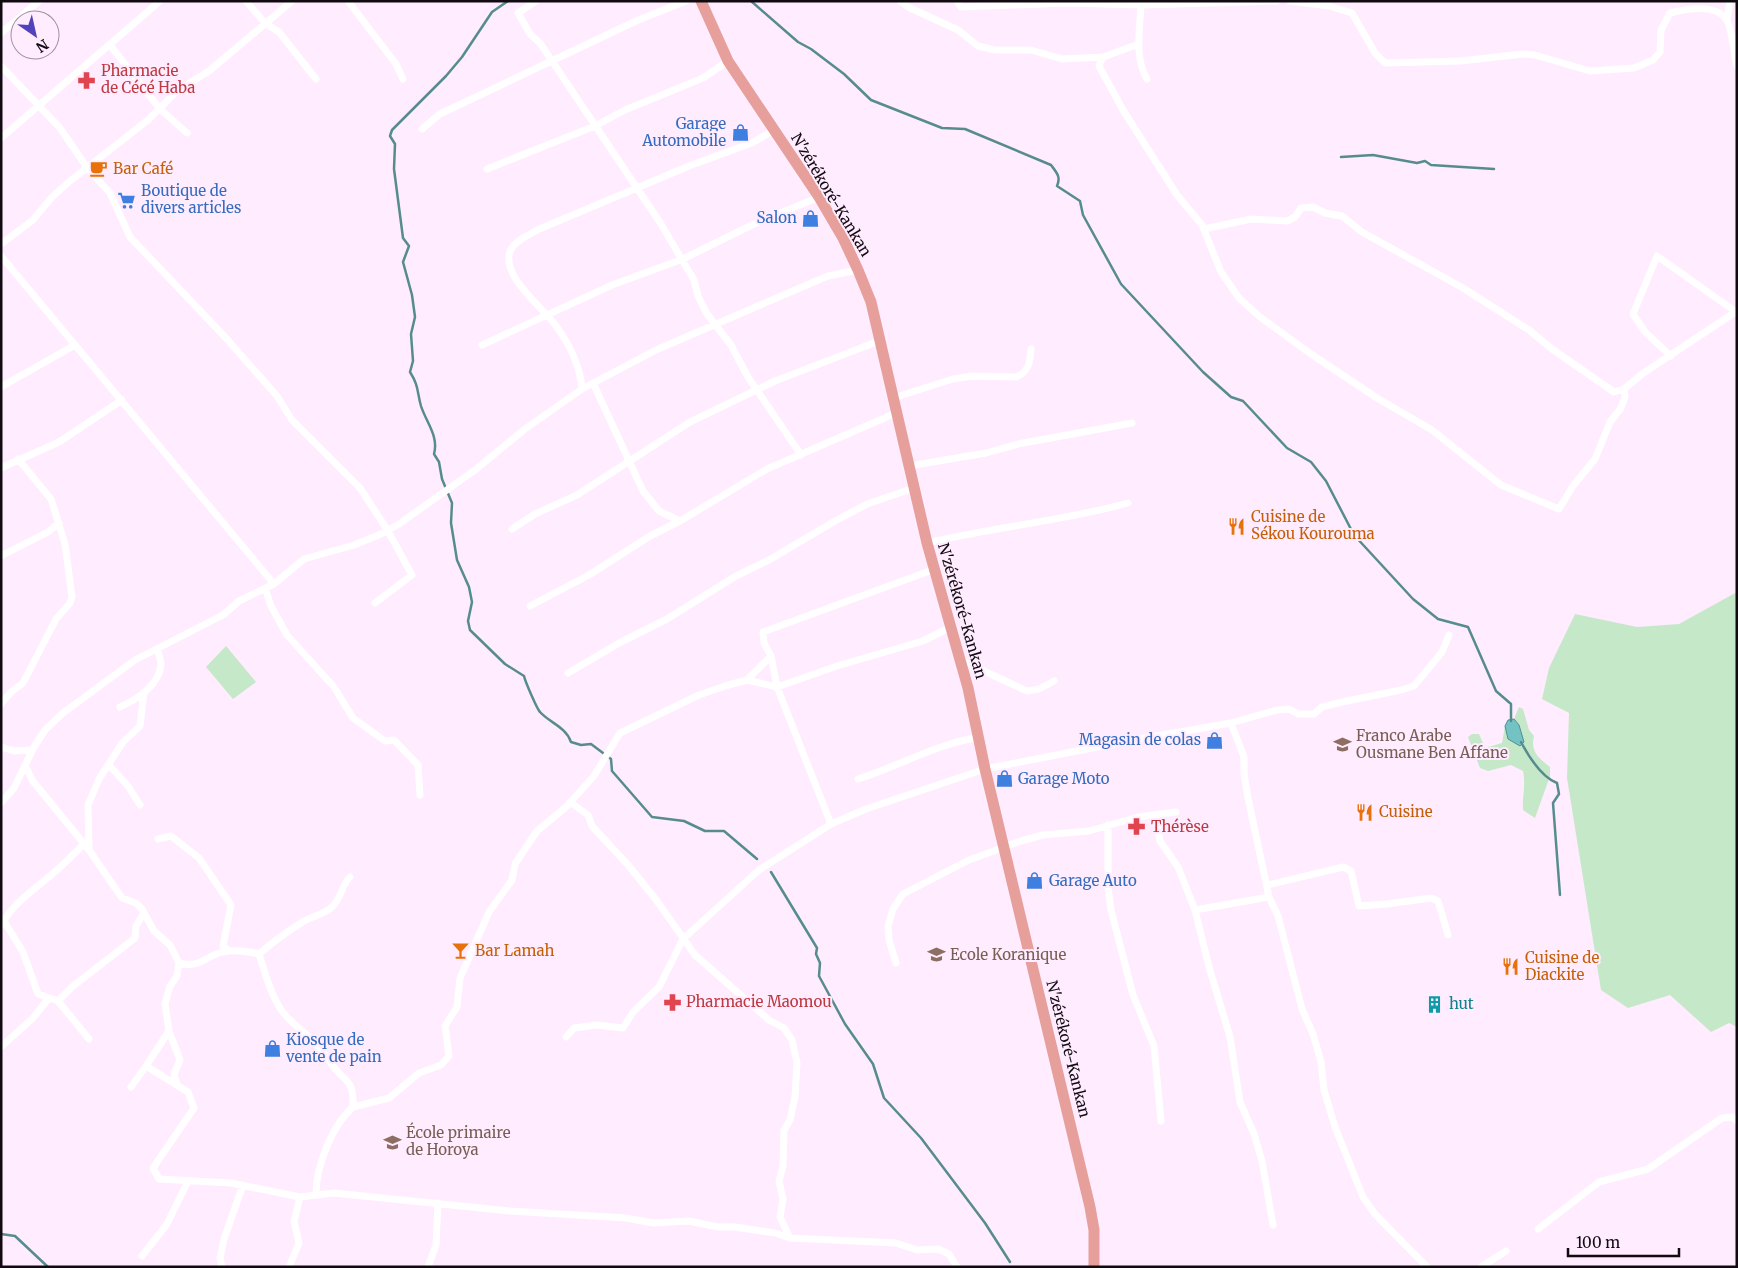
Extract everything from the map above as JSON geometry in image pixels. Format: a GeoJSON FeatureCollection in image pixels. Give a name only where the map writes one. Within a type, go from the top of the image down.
{"type":"FeatureCollection","features":[{"type":"Feature","properties":{"kind":"highway","name":"N'zérékoré-Kankan"},"geometry":{"type":"LineString","coordinates":[[701,1],[728,61],[819,197],[858,270],[871,302],[927,542],[980,737],[985,770],[1005,846],[1090,1207],[1094,1230],[1094,1267]]}},
{"type":"Feature","properties":{"kind":"street"},"geometry":{"type":"LineString","coordinates":[[1,33],[40,1]]}},
{"type":"Feature","properties":{"kind":"street"},"geometry":{"type":"LineString","coordinates":[[1,138],[160,1]]}},
{"type":"Feature","properties":{"kind":"street"},"geometry":{"type":"LineString","coordinates":[[246,1],[265,23],[278,32],[316,79]]}},
{"type":"Feature","properties":{"kind":"street"},"geometry":{"type":"LineString","coordinates":[[1,244],[33,220],[70,181],[88,169],[160,108],[177,91],[209,71],[292,1]]}},
{"type":"Feature","properties":{"kind":"street"},"geometry":{"type":"LineString","coordinates":[[348,1],[396,64],[403,79]]}},
{"type":"Feature","properties":{"kind":"street"},"geometry":{"type":"LineString","coordinates":[[536,1],[518,13],[530,34],[540,44],[683,259],[694,280],[698,296],[714,325],[731,345],[757,390],[801,455]]}},
{"type":"Feature","properties":{"kind":"street"},"geometry":{"type":"LineString","coordinates":[[422,129],[440,114],[551,63],[636,21],[686,1]]}},
{"type":"Feature","properties":{"kind":"street"},"geometry":{"type":"LineString","coordinates":[[900,1],[908,7],[958,30],[978,46],[995,50],[1031,50],[1062,59],[1103,58],[1139,44]]}},
{"type":"Feature","properties":{"kind":"street"},"geometry":{"type":"LineString","coordinates":[[958,1],[961,7],[1068,3],[1277,1]]}},
{"type":"Feature","properties":{"kind":"street"},"geometry":{"type":"LineString","coordinates":[[1290,1],[1329,6],[1352,13],[1375,53],[1385,63],[1460,61],[1523,54],[1535,55],[1590,70],[1634,68],[1653,60],[1660,52],[1661,30],[1670,14],[1700,9],[1717,11],[1727,20]]}},
{"type":"Feature","properties":{"kind":"street"},"geometry":{"type":"LineString","coordinates":[[1730,1],[1727,20],[1737,66]]}},
{"type":"Feature","properties":{"kind":"street"},"geometry":{"type":"LineString","coordinates":[[1141,3],[1139,44],[1142,70],[1147,79]]}},
{"type":"Feature","properties":{"kind":"street"},"geometry":{"type":"LineString","coordinates":[[110,45],[160,108],[187,133]]}},
{"type":"Feature","properties":{"kind":"street"},"geometry":{"type":"LineString","coordinates":[[1103,58],[1099,66],[1123,110],[1177,195],[1204,229],[1221,272],[1239,298],[1260,317],[1311,354],[1377,398],[1432,430],[1501,484],[1559,509],[1572,486],[1595,459],[1610,422],[1621,408],[1625,397],[1624,389]]}},
{"type":"Feature","properties":{"kind":"street"},"geometry":{"type":"LineString","coordinates":[[487,169],[595,126],[624,110],[702,78],[728,61]]}},
{"type":"Feature","properties":{"kind":"street"},"geometry":{"type":"LineString","coordinates":[[1,66],[40,104],[60,128],[88,169],[110,193],[130,237],[225,337],[277,396],[292,420],[360,488],[388,531],[412,575],[375,603]]}},
{"type":"Feature","properties":{"kind":"street"},"geometry":{"type":"LineString","coordinates":[[582,389],[578,364],[558,328],[518,283],[509,266],[510,251],[515,244],[537,230],[752,143],[774,130]]}},
{"type":"Feature","properties":{"kind":"street"},"geometry":{"type":"LineString","coordinates":[[482,345],[612,285],[683,259],[754,224],[819,197]]}},
{"type":"Feature","properties":{"kind":"street"},"geometry":{"type":"LineString","coordinates":[[1204,229],[1251,219],[1287,221],[1295,217],[1301,208],[1313,207],[1325,213],[1342,216],[1362,232],[1463,288],[1529,330],[1552,349],[1614,392],[1624,389],[1642,374],[1671,356],[1736,312],[1657,256],[1633,314],[1645,332],[1671,356]]}},
{"type":"Feature","properties":{"kind":"street"},"geometry":{"type":"LineString","coordinates":[[1,256],[274,584]]}},
{"type":"Feature","properties":{"kind":"street"},"geometry":{"type":"LineString","coordinates":[[1,802],[14,788],[32,750],[45,730],[63,712],[135,660],[224,615],[239,601],[274,584],[304,559],[330,553],[388,531],[475,470],[525,429],[593,383],[656,350],[828,276],[858,270]]}},
{"type":"Feature","properties":{"kind":"street"},"geometry":{"type":"LineString","coordinates":[[512,529],[535,514],[577,495],[690,422],[774,381],[879,341]]}},
{"type":"Feature","properties":{"kind":"street"},"geometry":{"type":"LineString","coordinates":[[1,387],[75,345]]}},
{"type":"Feature","properties":{"kind":"street"},"geometry":{"type":"LineString","coordinates":[[892,398],[953,379],[972,376],[1016,377],[1023,374],[1028,367],[1031,349]]}},
{"type":"Feature","properties":{"kind":"street"},"geometry":{"type":"LineString","coordinates":[[593,383],[631,461],[643,491],[659,511],[680,521]]}},
{"type":"Feature","properties":{"kind":"street"},"geometry":{"type":"LineString","coordinates":[[1,468],[58,442],[122,400]]}},
{"type":"Feature","properties":{"kind":"street"},"geometry":{"type":"LineString","coordinates":[[530,606],[589,575],[650,536],[680,521],[767,469],[896,413]]}},
{"type":"Feature","properties":{"kind":"street"},"geometry":{"type":"LineString","coordinates":[[909,466],[970,456],[1018,444],[1132,423]]}},
{"type":"Feature","properties":{"kind":"street"},"geometry":{"type":"LineString","coordinates":[[1,704],[11,692],[23,683],[56,619],[70,603],[70,574],[59,523],[51,500],[18,459]]}},
{"type":"Feature","properties":{"kind":"street"},"geometry":{"type":"LineString","coordinates":[[568,673],[614,646],[668,619],[736,576],[835,521],[868,504],[914,488]]}},
{"type":"Feature","properties":{"kind":"street"},"geometry":{"type":"LineString","coordinates":[[927,542],[1105,509],[1128,502]]}},
{"type":"Feature","properties":{"kind":"street"},"geometry":{"type":"LineString","coordinates":[[1,556],[48,532],[59,523]]}},
{"type":"Feature","properties":{"kind":"street"},"geometry":{"type":"LineString","coordinates":[[831,824],[815,781],[805,762],[792,719],[777,687],[771,656],[764,643],[763,632],[935,570]]}},
{"type":"Feature","properties":{"kind":"street"},"geometry":{"type":"LineString","coordinates":[[265,588],[271,606],[287,635],[334,687],[353,718],[385,741],[394,740],[418,765],[420,795]]}},
{"type":"Feature","properties":{"kind":"street"},"geometry":{"type":"LineString","coordinates":[[747,680],[777,687],[837,666],[923,641],[951,627]]}},
{"type":"Feature","properties":{"kind":"street"},"geometry":{"type":"LineString","coordinates":[[566,1037],[574,1028],[597,1025],[623,1028],[633,1012],[659,987],[683,939],[759,870],[831,824],[866,809],[985,770],[1128,740],[1231,723],[1277,710],[1289,709],[1298,714],[1314,714],[1322,707],[1401,690],[1414,686],[1442,652],[1449,636]]}},
{"type":"Feature","properties":{"kind":"street"},"geometry":{"type":"LineString","coordinates":[[120,707],[137,700],[156,678],[161,664],[156,648]]}},
{"type":"Feature","properties":{"kind":"street"},"geometry":{"type":"LineString","coordinates":[[316,1194],[316,1176],[341,1116],[352,1107],[389,1098],[419,1073],[441,1065],[449,1056],[445,1026],[457,1007],[460,978],[489,912],[512,880],[515,864],[538,831],[570,802],[594,776],[620,732],[700,695],[747,680],[771,656]]}},
{"type":"Feature","properties":{"kind":"street"},"geometry":{"type":"LineString","coordinates":[[960,660],[1027,691],[1039,689],[1054,681]]}},
{"type":"Feature","properties":{"kind":"street"},"geometry":{"type":"LineString","coordinates":[[89,1039],[58,1001],[38,994],[23,952],[2,923],[9,912],[26,894],[86,847],[88,805],[123,742],[140,726],[144,692]]}},
{"type":"Feature","properties":{"kind":"street"},"geometry":{"type":"LineString","coordinates":[[1231,723],[1244,757],[1244,774],[1248,798],[1270,897],[1278,916],[1302,1009],[1313,1034],[1330,1109],[1363,1197],[1375,1214],[1427,1267]]}},
{"type":"Feature","properties":{"kind":"street"},"geometry":{"type":"LineString","coordinates":[[858,779],[884,771],[919,753],[959,740],[980,737]]}},
{"type":"Feature","properties":{"kind":"street"},"geometry":{"type":"LineString","coordinates":[[1,747],[14,752],[32,750]]}},
{"type":"Feature","properties":{"kind":"street"},"geometry":{"type":"LineString","coordinates":[[25,765],[32,780],[86,847],[122,898],[136,903],[144,912],[154,931],[170,945],[178,963],[177,976],[170,986],[165,1004],[169,1031],[180,1060],[174,1074],[177,1084]]}},
{"type":"Feature","properties":{"kind":"street"},"geometry":{"type":"LineString","coordinates":[[109,765],[128,786],[140,805]]}},
{"type":"Feature","properties":{"kind":"street"},"geometry":{"type":"LineString","coordinates":[[570,802],[588,815],[592,826],[630,866],[683,939],[708,967],[769,1020],[784,1028],[792,1040],[797,1063],[795,1097],[790,1120],[784,1130],[783,1166],[779,1181],[783,1199],[780,1217],[790,1238]]}},
{"type":"Feature","properties":{"kind":"street"},"geometry":{"type":"LineString","coordinates":[[896,964],[889,940],[888,926],[894,909],[903,894],[969,860],[1005,846],[1043,835],[1089,831],[1108,824],[1176,812]]}},
{"type":"Feature","properties":{"kind":"street"},"geometry":{"type":"LineString","coordinates":[[1156,815],[1160,840],[1178,867],[1195,910],[1230,1037],[1240,1102],[1262,1160],[1273,1224]]}},
{"type":"Feature","properties":{"kind":"street"},"geometry":{"type":"LineString","coordinates":[[1108,824],[1108,887],[1111,910],[1133,995],[1154,1046],[1162,1121]]}},
{"type":"Feature","properties":{"kind":"street"},"geometry":{"type":"LineString","coordinates":[[158,839],[171,836],[199,858],[222,889],[231,905],[223,946],[229,951]]}},
{"type":"Feature","properties":{"kind":"street"},"geometry":{"type":"LineString","coordinates":[[1268,885],[1343,867],[1351,871],[1359,906],[1431,898],[1438,901],[1448,935]]}},
{"type":"Feature","properties":{"kind":"street"},"geometry":{"type":"LineString","coordinates":[[178,963],[191,966],[219,953],[229,951],[259,954],[286,933],[332,908],[340,896],[344,883],[350,877]]}},
{"type":"Feature","properties":{"kind":"street"},"geometry":{"type":"LineString","coordinates":[[1195,910],[1270,897]]}},
{"type":"Feature","properties":{"kind":"street"},"geometry":{"type":"LineString","coordinates":[[58,1001],[72,987],[135,938],[136,926],[144,912]]}},
{"type":"Feature","properties":{"kind":"street"},"geometry":{"type":"LineString","coordinates":[[259,954],[269,987],[280,1009],[293,1024],[325,1053],[333,1066],[346,1077],[354,1094],[352,1107]]}},
{"type":"Feature","properties":{"kind":"street"},"geometry":{"type":"LineString","coordinates":[[1,1047],[12,1035],[33,1018],[49,998]]}},
{"type":"Feature","properties":{"kind":"street"},"geometry":{"type":"LineString","coordinates":[[131,1087],[169,1031]]}},
{"type":"Feature","properties":{"kind":"street"},"geometry":{"type":"LineString","coordinates":[[146,1066],[188,1092],[194,1108],[153,1168],[159,1179],[243,1185],[300,1197],[334,1193],[510,1211],[626,1218],[652,1223],[689,1221],[718,1227],[735,1227],[775,1233],[790,1238],[896,1243],[917,1250],[938,1249],[949,1254],[957,1267]]}},
{"type":"Feature","properties":{"kind":"street"},"geometry":{"type":"LineString","coordinates":[[1538,1229],[1599,1182],[1648,1169],[1722,1118],[1732,1117],[1737,1121]]}},
{"type":"Feature","properties":{"kind":"street"},"geometry":{"type":"LineString","coordinates":[[142,1256],[167,1224],[188,1180]]}},
{"type":"Feature","properties":{"kind":"street"},"geometry":{"type":"LineString","coordinates":[[222,1267],[220,1258],[224,1239],[243,1185]]}},
{"type":"Feature","properties":{"kind":"street"},"geometry":{"type":"LineString","coordinates":[[289,1267],[298,1243],[294,1221],[300,1197]]}},
{"type":"Feature","properties":{"kind":"street"},"geometry":{"type":"LineString","coordinates":[[428,1267],[436,1245],[438,1203]]}},
{"type":"Feature","properties":{"kind":"street"},"geometry":{"type":"LineString","coordinates":[[1481,1267],[1506,1251]]}},
{"type":"Feature","properties":{"kind":"shaded area"},"geometry":{"type":"Polygon","coordinates":[[[1737,592],[1737,1027],[1729,1023],[1711,1032],[1670,995],[1628,1008],[1601,990],[1567,778],[1569,713],[1542,699],[1549,668],[1575,614],[1637,627],[1679,624],[1737,592]]]}},
{"type":"Feature","properties":{"kind":"shaded area"},"geometry":{"type":"Polygon","coordinates":[[[226,646],[256,682],[233,699],[206,667],[226,646]]]}},
{"type":"Feature","properties":{"kind":"shaded area"},"geometry":{"type":"Polygon","coordinates":[[[1519,707],[1523,709],[1529,730],[1534,736],[1533,746],[1536,754],[1550,767],[1550,776],[1535,818],[1523,810],[1523,771],[1511,765],[1488,771],[1480,768],[1468,737],[1472,734],[1479,734],[1485,748],[1502,743],[1505,726],[1508,739],[1519,725],[1514,719],[1519,707]]]}},
{"type":"Feature","properties":{"kind":"shaded area"},"geometry":{"type":"Polygon","coordinates":[[[1514,719],[1519,725],[1524,742],[1520,746],[1508,739],[1505,726],[1508,720],[1514,719]]]}},
{"type":"Feature","properties":{"kind":"waterway"},"geometry":{"type":"LineString","coordinates":[[508,1],[492,12],[462,57],[446,76],[392,130],[390,136],[395,144],[394,169],[403,238],[409,246],[403,262],[412,295],[415,317],[411,334],[413,361],[410,372],[435,441],[434,454],[439,462],[442,479],[452,503],[451,523],[457,560],[469,587],[472,602],[468,621],[470,630],[505,664],[524,676],[540,712],[562,729],[571,742],[581,745],[591,744],[611,759],[612,771],[652,817],[684,821],[705,831],[724,831],[757,859]]}},
{"type":"Feature","properties":{"kind":"waterway"},"geometry":{"type":"LineString","coordinates":[[751,1],[798,42],[811,49],[844,74],[871,100],[942,128],[965,129],[1051,165],[1057,173],[1057,186],[1080,201],[1083,215],[1121,284],[1203,372],[1231,397],[1243,401],[1287,448],[1311,462],[1326,481],[1354,535],[1413,599],[1438,619],[1468,627],[1496,691],[1511,704],[1511,721]]}},
{"type":"Feature","properties":{"kind":"waterway"},"geometry":{"type":"LineString","coordinates":[[1341,157],[1373,155],[1417,163],[1425,161],[1431,165],[1494,169]]}},
{"type":"Feature","properties":{"kind":"waterway"},"geometry":{"type":"LineString","coordinates":[[1521,742],[1541,771],[1557,783],[1559,794],[1553,803],[1560,895]]}},
{"type":"Feature","properties":{"kind":"waterway"},"geometry":{"type":"LineString","coordinates":[[771,872],[817,948],[816,954],[820,963],[819,976],[845,1024],[873,1064],[884,1098],[921,1138],[985,1223],[1010,1262]]}},
{"type":"Feature","properties":{"kind":"waterway"},"geometry":{"type":"LineString","coordinates":[[1,1234],[15,1236],[48,1267]]}},
{"type":"Feature","properties":{"kind":"place","name":"Pharmacie de Cécé Haba"},"geometry":{"type":"Point","coordinates":[87,80]}},
{"type":"Feature","properties":{"kind":"place","name":"Garage Automobile"},"geometry":{"type":"Point","coordinates":[740,133]}},
{"type":"Feature","properties":{"kind":"place","name":"Bar Café"},"geometry":{"type":"Point","coordinates":[99,169]}},
{"type":"Feature","properties":{"kind":"place","name":"Boutique de divers articles"},"geometry":{"type":"Point","coordinates":[127,200]}},
{"type":"Feature","properties":{"kind":"place","name":"Salon"},"geometry":{"type":"Point","coordinates":[811,218]}},
{"type":"Feature","properties":{"kind":"place","name":"Cuisine de Sékou Kourouma"},"geometry":{"type":"Point","coordinates":[1237,526]}},
{"type":"Feature","properties":{"kind":"place","name":"Magasin de colas"},"geometry":{"type":"Point","coordinates":[1215,740]}},
{"type":"Feature","properties":{"kind":"place","name":"Franco Arabe Ousmane Ben Affane"},"geometry":{"type":"Point","coordinates":[1342,745]}},
{"type":"Feature","properties":{"kind":"place","name":"Garage Moto"},"geometry":{"type":"Point","coordinates":[1004,779]}},
{"type":"Feature","properties":{"kind":"place","name":"Cuisine"},"geometry":{"type":"Point","coordinates":[1365,812]}},
{"type":"Feature","properties":{"kind":"place","name":"Thérèse"},"geometry":{"type":"Point","coordinates":[1137,827]}},
{"type":"Feature","properties":{"kind":"place","name":"Garage Auto"},"geometry":{"type":"Point","coordinates":[1035,881]}},
{"type":"Feature","properties":{"kind":"place","name":"Bar Lamah"},"geometry":{"type":"Point","coordinates":[461,951]}},
{"type":"Feature","properties":{"kind":"place","name":"Ecole Koranique"},"geometry":{"type":"Point","coordinates":[936,955]}},
{"type":"Feature","properties":{"kind":"place","name":"Cuisine de Diackite"},"geometry":{"type":"Point","coordinates":[1511,967]}},
{"type":"Feature","properties":{"kind":"place","name":"Pharmacie Maomou"},"geometry":{"type":"Point","coordinates":[672,1002]}},
{"type":"Feature","properties":{"kind":"place","name":"hut"},"geometry":{"type":"Point","coordinates":[1435,1004]}},
{"type":"Feature","properties":{"kind":"place","name":"Kiosque de vente de pain"},"geometry":{"type":"Point","coordinates":[272,1049]}},
{"type":"Feature","properties":{"kind":"place","name":"École primaire de Horoya"},"geometry":{"type":"Point","coordinates":[392,1142]}}]}
